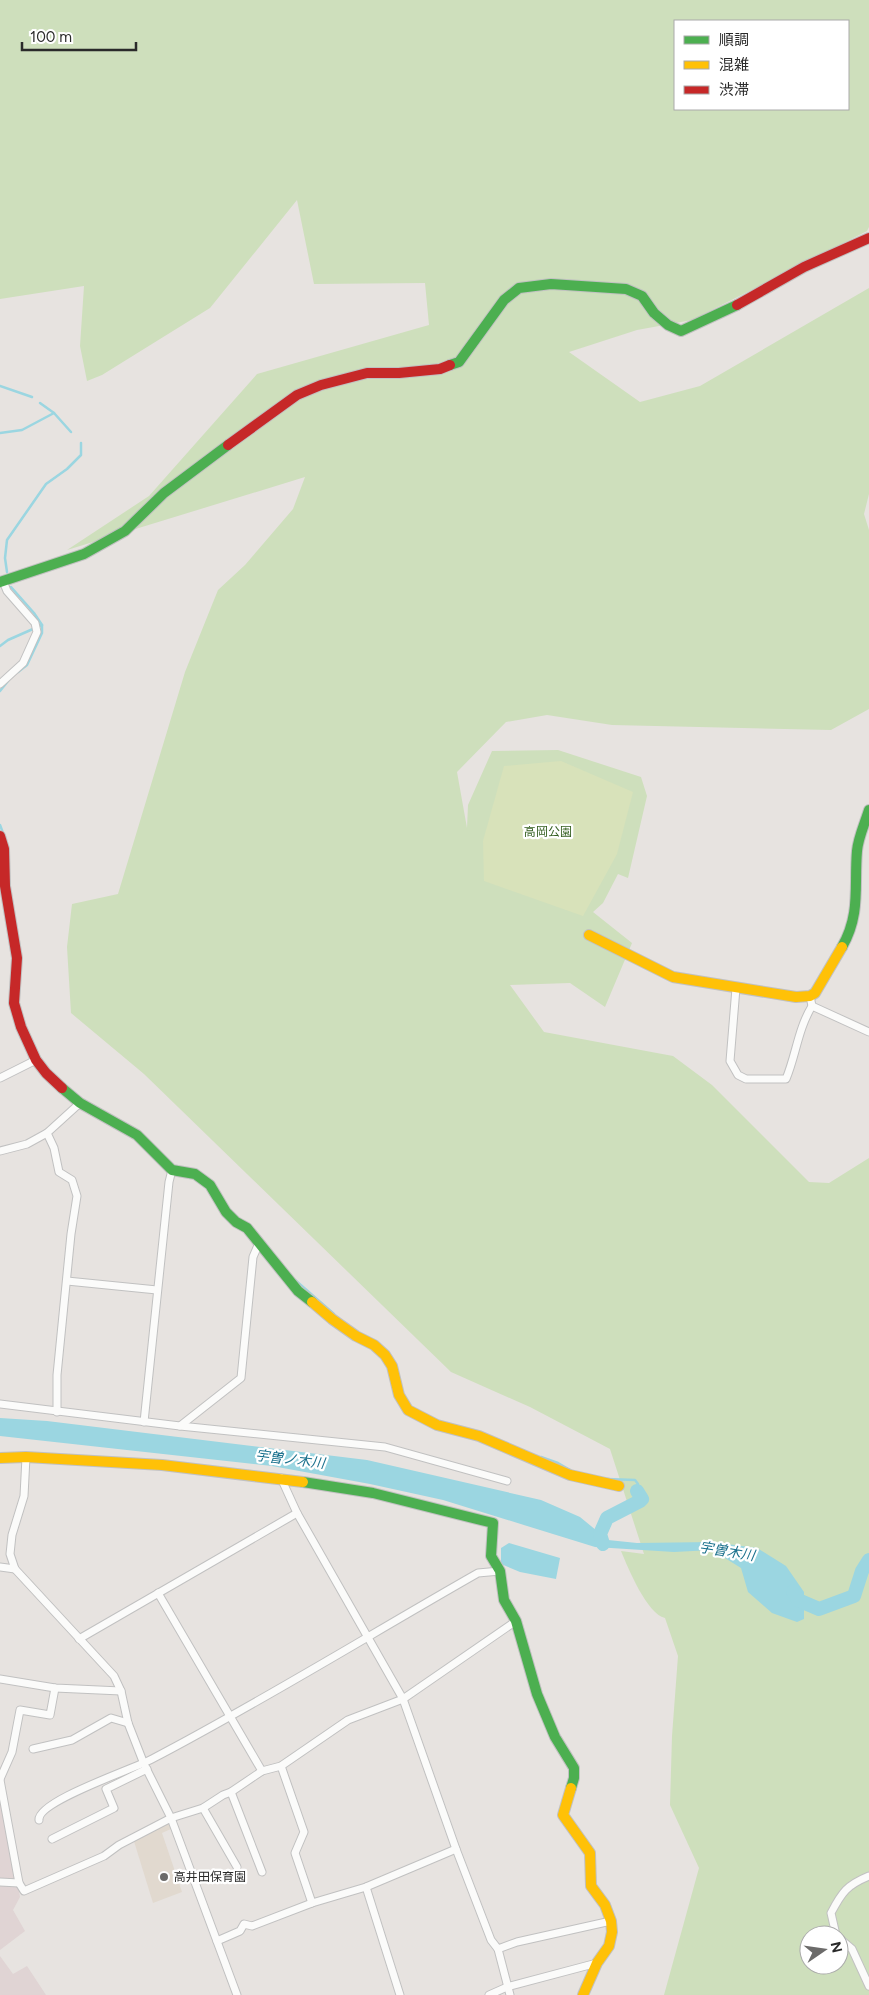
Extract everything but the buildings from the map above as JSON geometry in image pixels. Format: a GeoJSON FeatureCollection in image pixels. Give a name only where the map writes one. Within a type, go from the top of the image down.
{"type":"FeatureCollection","features":[{"type":"Feature","properties":{"kind":"street"},"geometry":{"type":"LineString","coordinates":[[0,684],[23,663],[37,632],[35,622],[7,592],[2,582],[84,554],[125,531],[158,499],[188,474],[297,395],[321,385],[367,373],[399,374],[440,369],[459,362],[504,300],[519,288],[551,284],[626,289],[642,296],[654,313],[668,325],[681,331],[730,309],[804,266],[869,238]]}},
{"type":"Feature","properties":{"kind":"street"},"geometry":{"type":"LineString","coordinates":[[736,988],[730,1061],[738,1075],[746,1079],[786,1079],[794,1060],[800,1032],[811,1002],[845,942],[853,922],[857,894],[857,850],[869,810]]}},
{"type":"Feature","properties":{"kind":"street"},"geometry":{"type":"LineString","coordinates":[[0,836],[4,849],[5,886],[18,958],[14,1003],[20,1027],[36,1060],[58,1085],[80,1102],[137,1135],[172,1170],[195,1174],[210,1185],[226,1212],[236,1222],[247,1228],[298,1291],[332,1319],[356,1336],[374,1345],[385,1355],[392,1366],[399,1395],[408,1410],[437,1425],[479,1436],[570,1475],[619,1486]]}},
{"type":"Feature","properties":{"kind":"street"},"geometry":{"type":"LineString","coordinates":[[589,935],[673,977],[796,996],[869,1032]]}},
{"type":"Feature","properties":{"kind":"street"},"geometry":{"type":"LineString","coordinates":[[0,1078],[36,1060]]}},
{"type":"Feature","properties":{"kind":"street"},"geometry":{"type":"LineString","coordinates":[[0,1151],[27,1144],[47,1133],[80,1102]]}},
{"type":"Feature","properties":{"kind":"street"},"geometry":{"type":"LineString","coordinates":[[47,1133],[54,1148],[60,1172],[72,1180],[77,1196],[57,1374],[57,1412]]}},
{"type":"Feature","properties":{"kind":"street"},"geometry":{"type":"LineString","coordinates":[[144,1422],[169,1182],[172,1170]]}},
{"type":"Feature","properties":{"kind":"street"},"geometry":{"type":"LineString","coordinates":[[180,1426],[241,1378],[253,1257],[259,1243]]}},
{"type":"Feature","properties":{"kind":"street"},"geometry":{"type":"LineString","coordinates":[[67,1281],[157,1290]]}},
{"type":"Feature","properties":{"kind":"street"},"geometry":{"type":"LineString","coordinates":[[0,1404],[144,1422],[385,1447],[507,1481]]}},
{"type":"Feature","properties":{"kind":"street"},"geometry":{"type":"LineString","coordinates":[[26,1457],[24,1496],[12,1535],[10,1554],[15,1569],[114,1676],[121,1691],[128,1722],[145,1766],[171,1818],[237,1995]]}},
{"type":"Feature","properties":{"kind":"street"},"geometry":{"type":"LineString","coordinates":[[0,1458],[26,1457],[162,1465],[281,1478],[372,1493],[493,1523],[491,1556],[500,1571],[504,1600],[516,1621],[537,1694],[555,1737],[574,1768],[574,1778],[563,1815],[590,1854],[592,1886],[605,1905],[611,1920],[612,1932],[609,1946],[597,1963],[583,1995]]}},
{"type":"Feature","properties":{"kind":"street"},"geometry":{"type":"LineString","coordinates":[[281,1478],[297,1513],[403,1699],[456,1849],[491,1940],[498,1949],[510,1995]]}},
{"type":"Feature","properties":{"kind":"street"},"geometry":{"type":"LineString","coordinates":[[79,1639],[297,1513]]}},
{"type":"Feature","properties":{"kind":"street"},"geometry":{"type":"LineString","coordinates":[[0,1567],[15,1569]]}},
{"type":"Feature","properties":{"kind":"street"},"geometry":{"type":"LineString","coordinates":[[52,1839],[114,1808],[106,1788],[230,1718],[478,1572],[500,1571]]}},
{"type":"Feature","properties":{"kind":"street"},"geometry":{"type":"LineString","coordinates":[[158,1593],[262,1771]]}},
{"type":"Feature","properties":{"kind":"street"},"geometry":{"type":"LineString","coordinates":[[55,1688],[50,1715],[20,1710],[12,1752],[0,1780],[19,1883],[24,1891],[104,1856],[119,1845],[171,1818],[203,1808],[262,1771],[281,1766],[348,1720],[403,1699],[516,1621]]}},
{"type":"Feature","properties":{"kind":"street"},"geometry":{"type":"LineString","coordinates":[[0,1679],[55,1688],[121,1691]]}},
{"type":"Feature","properties":{"kind":"street"},"geometry":{"type":"LineString","coordinates":[[32,1750],[72,1740],[111,1718],[128,1722]]}},
{"type":"Feature","properties":{"kind":"street"},"geometry":{"type":"LineString","coordinates":[[39,1820],[42,1811],[48,1809],[69,1794],[145,1766]]}},
{"type":"Feature","properties":{"kind":"street"},"geometry":{"type":"LineString","coordinates":[[281,1766],[304,1832],[294,1852],[312,1903]]}},
{"type":"Feature","properties":{"kind":"street"},"geometry":{"type":"LineString","coordinates":[[231,1792],[262,1872]]}},
{"type":"Feature","properties":{"kind":"street"},"geometry":{"type":"LineString","coordinates":[[203,1808],[237,1867]]}},
{"type":"Feature","properties":{"kind":"street"},"geometry":{"type":"LineString","coordinates":[[218,1942],[240,1931],[244,1924],[252,1926],[312,1903],[366,1887],[456,1849]]}},
{"type":"Feature","properties":{"kind":"street"},"geometry":{"type":"LineString","coordinates":[[834,1925],[831,1912],[842,1892],[855,1882],[869,1876]]}},
{"type":"Feature","properties":{"kind":"street"},"geometry":{"type":"LineString","coordinates":[[0,1882],[19,1883]]}},
{"type":"Feature","properties":{"kind":"street"},"geometry":{"type":"LineString","coordinates":[[366,1887],[400,1995]]}},
{"type":"Feature","properties":{"kind":"street"},"geometry":{"type":"LineString","coordinates":[[498,1949],[517,1942],[611,1920]]}},
{"type":"Feature","properties":{"kind":"street"},"geometry":{"type":"LineString","coordinates":[[849,1946],[852,1949],[869,1986]]}},
{"type":"Feature","properties":{"kind":"street"},"geometry":{"type":"LineString","coordinates":[[489,1995],[507,1986],[597,1963]]}},
{"type":"Feature","properties":{"kind":"shaded area"},"geometry":{"type":"Polygon","coordinates":[[[0,1785],[20,1897],[13,1910],[25,1931],[0,1950],[0,1785]]]}},
{"type":"Feature","properties":{"kind":"shaded area"},"geometry":{"type":"Polygon","coordinates":[[[170,1818],[173,1828],[162,1833],[182,1892],[153,1903],[133,1838],[170,1818]]]}},
{"type":"Feature","properties":{"kind":"shaded area"},"geometry":{"type":"Polygon","coordinates":[[[0,1956],[13,1974],[27,1966],[46,1995],[0,1995],[0,1956]]]}},
{"type":"Feature","properties":{"kind":"green space","name":"高岡公園"},"geometry":{"type":"Polygon","coordinates":[[[0,0],[869,0],[869,227],[867,231],[692,320],[637,330],[569,352],[640,402],[700,386],[869,288],[869,494],[864,514],[869,530],[869,709],[831,730],[612,725],[547,715],[506,722],[457,772],[467,828],[468,805],[492,751],[558,750],[641,777],[647,796],[628,878],[618,874],[603,903],[593,912],[632,943],[605,1007],[570,983],[510,985],[544,1032],[673,1056],[712,1085],[809,1182],[829,1183],[869,1158],[869,1995],[664,1995],[699,1868],[670,1805],[672,1736],[678,1656],[665,1618],[658,1615],[645,1600],[633,1579],[621,1551],[644,1554],[610,1449],[530,1407],[451,1372],[144,1074],[71,1013],[67,947],[72,904],[118,894],[185,672],[218,590],[245,565],[293,509],[305,477],[67,550],[149,496],[257,374],[429,325],[425,283],[314,284],[297,200],[210,308],[102,375],[87,381],[80,346],[84,286],[0,299],[0,0]]]}},
{"type":"Feature","properties":{"kind":"green space","name":"高岡公園"},"geometry":{"type":"Polygon","coordinates":[[[561,761],[633,792],[617,854],[583,916],[484,881],[483,841],[504,766],[561,761]]]}},
{"type":"Feature","properties":{"kind":"water"},"geometry":{"type":"Polygon","coordinates":[[[0,1418],[47,1421],[367,1460],[541,1500],[580,1517],[608,1540],[637,1543],[712,1542],[757,1548],[786,1566],[804,1592],[804,1619],[797,1622],[772,1613],[748,1592],[741,1568],[712,1550],[674,1552],[595,1547],[443,1500],[370,1484],[272,1466],[0,1436],[0,1418]]]}},
{"type":"Feature","properties":{"kind":"water"},"geometry":{"type":"Polygon","coordinates":[[[509,1543],[560,1558],[556,1579],[520,1572],[501,1564],[501,1548],[509,1543]]]}},
{"type":"Feature","properties":{"kind":"waterway"},"geometry":{"type":"LineString","coordinates":[[0,386],[32,397]]}},
{"type":"Feature","properties":{"kind":"waterway"},"geometry":{"type":"LineString","coordinates":[[40,403],[54,413],[71,432]]}},
{"type":"Feature","properties":{"kind":"waterway"},"geometry":{"type":"LineString","coordinates":[[0,433],[22,430],[54,413]]}},
{"type":"Feature","properties":{"kind":"waterway"},"geometry":{"type":"LineString","coordinates":[[7,572],[5,558],[7,540],[46,484],[67,469],[81,455],[81,443]]}},
{"type":"Feature","properties":{"kind":"waterway"},"geometry":{"type":"LineString","coordinates":[[11,587],[42,625],[42,633],[27,665],[18,672]]}},
{"type":"Feature","properties":{"kind":"waterway"},"geometry":{"type":"LineString","coordinates":[[0,646],[8,640],[42,625]]}},
{"type":"Feature","properties":{"kind":"waterway"},"geometry":{"type":"LineString","coordinates":[[0,691],[8,681]]}},
{"type":"Feature","properties":{"kind":"waterway"},"geometry":{"type":"LineString","coordinates":[[0,825],[3,833]]}},
{"type":"Feature","properties":{"kind":"waterway"},"geometry":{"type":"LineString","coordinates":[[295,1280],[334,1314]]}},
{"type":"Feature","properties":{"kind":"waterway"},"geometry":{"type":"LineString","coordinates":[[541,1457],[570,1470]]}},
{"type":"Feature","properties":{"kind":"waterway"},"geometry":{"type":"LineString","coordinates":[[607,1479],[635,1480],[638,1484],[637,1491]]}},
{"type":"Feature","properties":{"kind":"waterway","name":"宇曽ノ木川"},"geometry":{"type":"LineString","coordinates":[[603,1544],[600,1534],[607,1518],[640,1501],[642,1499],[637,1491]]}},
{"type":"Feature","properties":{"kind":"waterway","name":"宇曽木川"},"geometry":{"type":"LineString","coordinates":[[793,1591],[798,1600],[819,1609],[854,1596],[862,1571],[869,1560]]}},
{"type":"Feature","properties":{"kind":"traffic: fast"},"geometry":{"type":"LineString","coordinates":[[450,365],[459,362],[504,300],[519,288],[551,284],[626,289],[642,296],[654,313],[668,325],[681,331],[737,305]]}},
{"type":"Feature","properties":{"kind":"traffic: fast"},"geometry":{"type":"LineString","coordinates":[[0,582],[84,554],[125,531],[164,493],[228,445]]}},
{"type":"Feature","properties":{"kind":"traffic: fast"},"geometry":{"type":"LineString","coordinates":[[842,947],[852,923],[856,900],[858,846],[869,810]]}},
{"type":"Feature","properties":{"kind":"traffic: fast"},"geometry":{"type":"LineString","coordinates":[[62,1088],[80,1103],[137,1135],[172,1170],[195,1174],[210,1185],[226,1212],[236,1222],[247,1228],[298,1291],[312,1302]]}},
{"type":"Feature","properties":{"kind":"traffic: fast"},"geometry":{"type":"LineString","coordinates":[[303,1482],[373,1493],[493,1523],[491,1556],[500,1571],[504,1600],[516,1621],[537,1694],[555,1737],[574,1768],[571,1788]]}},
{"type":"Feature","properties":{"kind":"traffic: slow"},"geometry":{"type":"LineString","coordinates":[[589,935],[673,977],[796,997],[810,996],[815,993],[842,947]]}},
{"type":"Feature","properties":{"kind":"traffic: slow"},"geometry":{"type":"LineString","coordinates":[[312,1302],[332,1319],[356,1336],[374,1345],[385,1355],[392,1366],[399,1395],[408,1410],[437,1425],[479,1436],[570,1475],[619,1486]]}},
{"type":"Feature","properties":{"kind":"traffic: slow"},"geometry":{"type":"LineString","coordinates":[[0,1458],[26,1457],[162,1465],[303,1482]]}},
{"type":"Feature","properties":{"kind":"traffic: slow"},"geometry":{"type":"LineString","coordinates":[[571,1788],[563,1815],[590,1853],[591,1886],[605,1905],[611,1921],[612,1932],[609,1946],[597,1963],[583,1995]]}},
{"type":"Feature","properties":{"kind":"traffic: jam"},"geometry":{"type":"LineString","coordinates":[[737,305],[804,267],[869,238]]}},
{"type":"Feature","properties":{"kind":"traffic: jam"},"geometry":{"type":"LineString","coordinates":[[228,445],[297,395],[321,385],[367,373],[399,373],[440,369],[450,365]]}},
{"type":"Feature","properties":{"kind":"traffic: jam"},"geometry":{"type":"LineString","coordinates":[[0,836],[4,849],[5,886],[17,958],[14,1003],[21,1027],[36,1060],[46,1073],[62,1088]]}},
{"type":"Feature","properties":{"kind":"place","name":"高井田保育園"},"geometry":{"type":"Point","coordinates":[164,1877]}}]}
